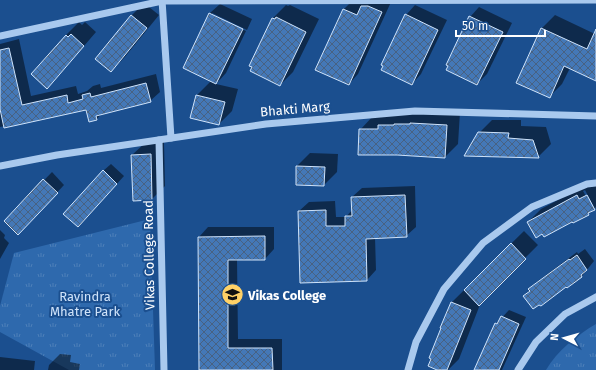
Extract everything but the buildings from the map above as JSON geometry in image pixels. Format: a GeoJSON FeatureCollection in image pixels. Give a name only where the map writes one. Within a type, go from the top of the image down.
{"type":"FeatureCollection","features":[{"type":"Feature","properties":{"kind":"street"},"geometry":{"type":"LineString","coordinates":[[0,36],[162,0],[596,0]]}},
{"type":"Feature","properties":{"kind":"street"},"geometry":{"type":"LineString","coordinates":[[162,0],[171,138]]}},
{"type":"Feature","properties":{"kind":"street","name":"Bhakti Marg"},"geometry":{"type":"LineString","coordinates":[[0,166],[57,155],[266,124],[416,111],[596,116]]}},
{"type":"Feature","properties":{"kind":"street","name":"Vikas College Road"},"geometry":{"type":"LineString","coordinates":[[159,140],[164,370]]}},
{"type":"Feature","properties":{"kind":"street"},"geometry":{"type":"LineString","coordinates":[[408,370],[416,342],[444,288],[483,243],[532,207],[587,184],[596,183]]}},
{"type":"Feature","properties":{"kind":"street"},"geometry":{"type":"LineString","coordinates":[[518,370],[536,342],[565,314],[596,298]]}},
{"type":"Feature","properties":{"kind":"green space","name":"Ravindra Mhatre Park"},"geometry":{"type":"Polygon","coordinates":[[[150,219],[155,370],[69,370],[0,332],[0,306],[14,253],[150,219]]]}},
{"type":"Feature","properties":{"kind":"green space"},"geometry":{"type":"Polygon","coordinates":[[[596,324],[596,370],[546,370],[556,356],[568,344],[596,324]]]}},
{"type":"Feature","properties":{"kind":"place","name":"Vikas College"},"geometry":{"type":"Point","coordinates":[233,295]}}]}
